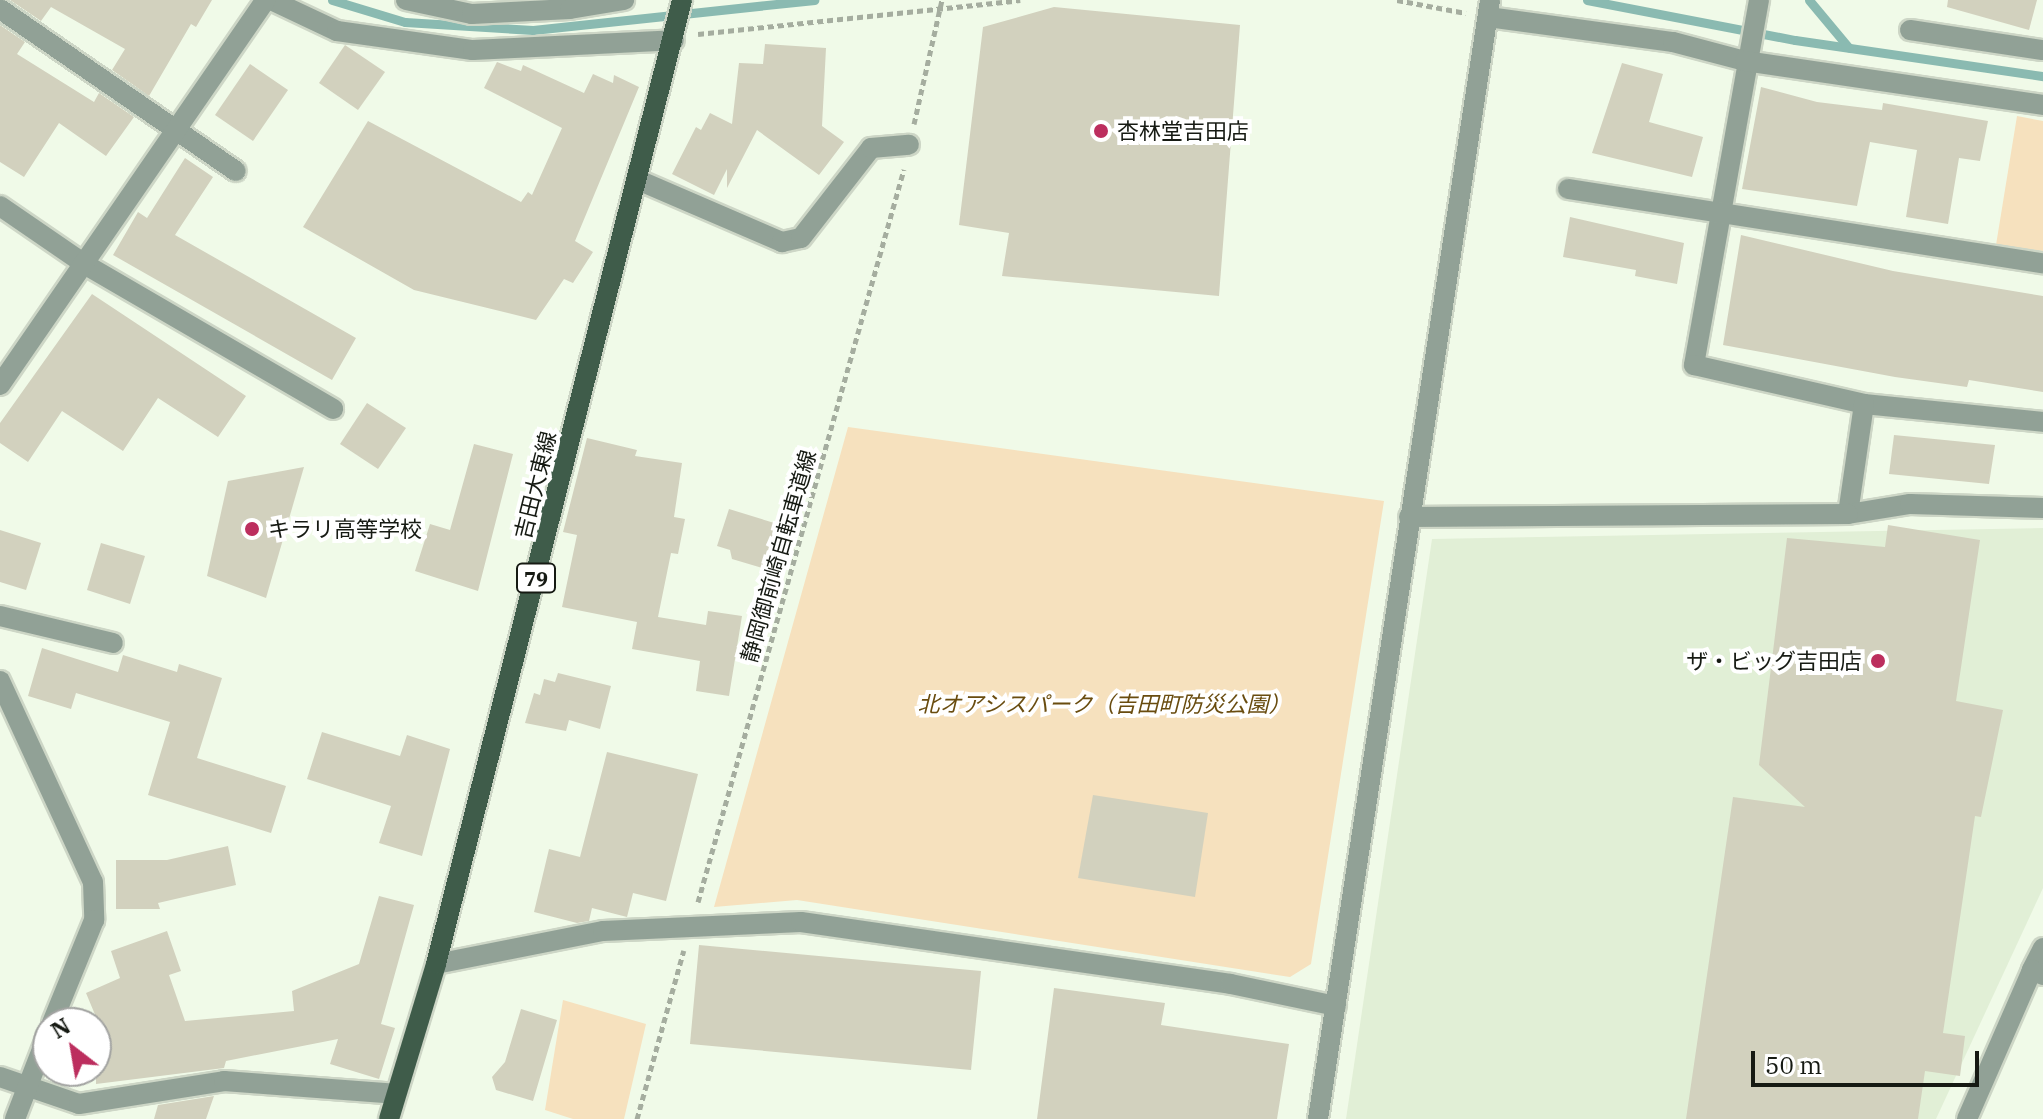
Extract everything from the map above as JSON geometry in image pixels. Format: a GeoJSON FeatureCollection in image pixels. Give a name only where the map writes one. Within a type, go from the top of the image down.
{"type":"FeatureCollection","features":[{"type":"Feature","properties":{"kind":"main road","name":"吉田大東線"},"geometry":{"type":"LineString","coordinates":[[389,1119],[436,964],[682,0]]}},
{"type":"Feature","properties":{"kind":"street"},"geometry":{"type":"LineString","coordinates":[[0,385],[269,0],[337,31],[473,50],[675,37]]}},
{"type":"Feature","properties":{"kind":"street"},"geometry":{"type":"LineString","coordinates":[[406,0],[472,14],[570,9],[624,0]]}},
{"type":"Feature","properties":{"kind":"street"},"geometry":{"type":"LineString","coordinates":[[1758,6],[1746,56],[1694,365],[1864,404],[2043,422]]}},
{"type":"Feature","properties":{"kind":"street"},"geometry":{"type":"LineString","coordinates":[[1318,1119],[1489,8],[1746,56],[2043,105]]}},
{"type":"Feature","properties":{"kind":"street"},"geometry":{"type":"LineString","coordinates":[[0,9],[236,171]]}},
{"type":"Feature","properties":{"kind":"street"},"geometry":{"type":"LineString","coordinates":[[1910,30],[2043,50]]}},
{"type":"Feature","properties":{"kind":"street"},"geometry":{"type":"LineString","coordinates":[[638,180],[782,242],[801,238],[871,148],[909,145]]}},
{"type":"Feature","properties":{"kind":"street"},"geometry":{"type":"LineString","coordinates":[[1568,189],[2043,263]]}},
{"type":"Feature","properties":{"kind":"street"},"geometry":{"type":"LineString","coordinates":[[0,206],[86,265],[333,409]]}},
{"type":"Feature","properties":{"kind":"street"},"geometry":{"type":"LineString","coordinates":[[1848,514],[1864,404]]}},
{"type":"Feature","properties":{"kind":"street"},"geometry":{"type":"LineString","coordinates":[[1409,517],[1848,514],[1910,504],[2043,508]]}},
{"type":"Feature","properties":{"kind":"street"},"geometry":{"type":"LineString","coordinates":[[0,616],[113,643]]}},
{"type":"Feature","properties":{"kind":"street"},"geometry":{"type":"LineString","coordinates":[[0,681],[93,882],[94,920],[59,1007]]}},
{"type":"Feature","properties":{"kind":"street"},"geometry":{"type":"LineString","coordinates":[[436,964],[603,931],[801,922],[1231,984],[1336,1006]]}},
{"type":"Feature","properties":{"kind":"street"},"geometry":{"type":"LineString","coordinates":[[1967,1119],[2038,973],[2043,948]]}},
{"type":"Feature","properties":{"kind":"street"},"geometry":{"type":"LineString","coordinates":[[15,1119],[32,1074]]}},
{"type":"Feature","properties":{"kind":"street"},"geometry":{"type":"LineString","coordinates":[[0,1077],[26,1089],[79,1104],[224,1081],[395,1094]]}},
{"type":"Feature","properties":{"kind":"path","name":"静岡御前崎自転車道線"},"geometry":{"type":"LineString","coordinates":[[637,1119],[909,145],[942,0]]}},
{"type":"Feature","properties":{"kind":"path"},"geometry":{"type":"LineString","coordinates":[[675,37],[720,29],[939,11],[1020,0]]}},
{"type":"Feature","properties":{"kind":"path"},"geometry":{"type":"LineString","coordinates":[[1397,0],[1489,8]]}},
{"type":"Feature","properties":{"kind":"shaded area"},"geometry":{"type":"Polygon","coordinates":[[[2043,528],[2043,888],[1936,1119],[1346,1119],[1432,539],[2043,528]]]}},
{"type":"Feature","properties":{"kind":"green space"},"geometry":{"type":"Polygon","coordinates":[[[2017,116],[2043,121],[2043,251],[1996,245],[2017,116]]]}},
{"type":"Feature","properties":{"kind":"green space","name":"北オアシスパーク（吉田町防災公園）"},"geometry":{"type":"Polygon","coordinates":[[[848,427],[1384,501],[1311,964],[1290,977],[797,900],[714,907],[848,427]]]}},
{"type":"Feature","properties":{"kind":"green space"},"geometry":{"type":"Polygon","coordinates":[[[563,1000],[646,1024],[624,1119],[573,1119],[545,1110],[563,1000]]]}},
{"type":"Feature","properties":{"kind":"building"},"geometry":{"type":"Polygon","coordinates":[[[10,0],[212,0],[196,27],[191,24],[149,96],[112,70],[125,49],[51,7],[41,21],[10,0]]]}},
{"type":"Feature","properties":{"kind":"building"},"geometry":{"type":"Polygon","coordinates":[[[1948,0],[2037,0],[2029,30],[1947,7],[1948,0]]]}},
{"type":"Feature","properties":{"kind":"building"},"geometry":{"type":"Polygon","coordinates":[[[1054,7],[1240,25],[1219,296],[1002,276],[1009,233],[959,225],[983,27],[1054,7]]]}},
{"type":"Feature","properties":{"kind":"building"},"geometry":{"type":"Polygon","coordinates":[[[0,25],[25,42],[17,54],[94,102],[99,93],[134,117],[106,156],[59,123],[24,177],[0,162],[0,25]]]}},
{"type":"Feature","properties":{"kind":"building"},"geometry":{"type":"Polygon","coordinates":[[[765,44],[826,48],[822,126],[844,142],[819,175],[757,130],[727,188],[727,169],[714,195],[672,174],[696,127],[701,130],[710,113],[732,124],[739,63],[763,64],[765,44]]]}},
{"type":"Feature","properties":{"kind":"building"},"geometry":{"type":"Polygon","coordinates":[[[345,45],[385,72],[358,110],[319,83],[345,45]]]}},
{"type":"Feature","properties":{"kind":"building"},"geometry":{"type":"Polygon","coordinates":[[[497,62],[521,71],[523,65],[584,93],[593,74],[613,83],[614,75],[639,87],[575,241],[593,252],[573,283],[564,279],[536,320],[414,290],[303,227],[368,121],[521,202],[528,192],[532,195],[562,128],[484,88],[497,62]]]}},
{"type":"Feature","properties":{"kind":"building"},"geometry":{"type":"Polygon","coordinates":[[[1622,63],[1663,74],[1649,122],[1703,137],[1692,177],[1592,153],[1622,63]]]}},
{"type":"Feature","properties":{"kind":"building"},"geometry":{"type":"Polygon","coordinates":[[[250,64],[288,90],[253,141],[215,115],[250,64]]]}},
{"type":"Feature","properties":{"kind":"building"},"geometry":{"type":"Polygon","coordinates":[[[1761,87],[1817,102],[1882,110],[1883,103],[1988,121],[1980,161],[1959,158],[1948,224],[1906,217],[1917,150],[1870,142],[1857,206],[1742,189],[1761,87]]]}},
{"type":"Feature","properties":{"kind":"building"},"geometry":{"type":"Polygon","coordinates":[[[185,158],[213,177],[175,235],[356,338],[332,380],[113,255],[138,212],[147,218],[185,158]]]}},
{"type":"Feature","properties":{"kind":"building"},"geometry":{"type":"Polygon","coordinates":[[[1570,217],[1684,243],[1677,284],[1635,276],[1636,270],[1563,257],[1570,217]]]}},
{"type":"Feature","properties":{"kind":"building"},"geometry":{"type":"Polygon","coordinates":[[[1741,235],[1893,271],[2043,296],[2043,392],[1969,380],[1967,387],[1895,377],[1723,345],[1741,235]]]}},
{"type":"Feature","properties":{"kind":"building"},"geometry":{"type":"Polygon","coordinates":[[[92,294],[246,396],[218,437],[158,398],[123,451],[62,411],[28,462],[0,443],[0,423],[92,294]]]}},
{"type":"Feature","properties":{"kind":"building"},"geometry":{"type":"Polygon","coordinates":[[[367,403],[406,428],[378,469],[340,444],[367,403]]]}},
{"type":"Feature","properties":{"kind":"building"},"geometry":{"type":"Polygon","coordinates":[[[1894,435],[1995,445],[1989,484],[1889,474],[1894,435]]]}},
{"type":"Feature","properties":{"kind":"building"},"geometry":{"type":"Polygon","coordinates":[[[587,438],[637,450],[635,456],[682,463],[674,517],[685,519],[678,554],[671,553],[658,617],[706,625],[708,611],[742,616],[729,696],[696,691],[700,661],[632,649],[637,622],[562,607],[577,535],[563,532],[587,438]]]}},
{"type":"Feature","properties":{"kind":"building"},"geometry":{"type":"Polygon","coordinates":[[[474,444],[513,454],[478,591],[415,571],[430,524],[450,530],[474,444]]]}},
{"type":"Feature","properties":{"kind":"building","name":"キラリ高等学校"},"geometry":{"type":"Polygon","coordinates":[[[304,467],[266,598],[207,576],[228,481],[304,467]]]}},
{"type":"Feature","properties":{"kind":"building"},"geometry":{"type":"Polygon","coordinates":[[[729,509],[784,526],[769,570],[732,559],[730,550],[717,546],[729,509]]]}},
{"type":"Feature","properties":{"kind":"building"},"geometry":{"type":"Polygon","coordinates":[[[1888,525],[1980,540],[1956,701],[2003,710],[1981,817],[1975,816],[1943,1033],[1965,1036],[1960,1076],[1925,1071],[1918,1119],[1686,1119],[1733,797],[1805,807],[1759,765],[1787,538],[1885,547],[1888,525]]]}},
{"type":"Feature","properties":{"kind":"building"},"geometry":{"type":"Polygon","coordinates":[[[0,530],[41,543],[26,590],[0,582],[0,530]]]}},
{"type":"Feature","properties":{"kind":"building"},"geometry":{"type":"Polygon","coordinates":[[[101,543],[145,556],[130,604],[87,590],[101,543]]]}},
{"type":"Feature","properties":{"kind":"building"},"geometry":{"type":"Polygon","coordinates":[[[42,648],[118,672],[123,655],[177,672],[179,664],[222,678],[197,758],[286,786],[271,833],[148,795],[170,722],[76,693],[71,709],[28,696],[42,648]]]}},
{"type":"Feature","properties":{"kind":"building"},"geometry":{"type":"Polygon","coordinates":[[[558,673],[611,686],[600,729],[569,720],[566,731],[525,723],[534,693],[540,695],[544,679],[555,682],[558,673]]]}},
{"type":"Feature","properties":{"kind":"building"},"geometry":{"type":"Polygon","coordinates":[[[322,732],[400,756],[407,735],[450,749],[422,856],[379,843],[391,806],[307,779],[322,732]]]}},
{"type":"Feature","properties":{"kind":"building"},"geometry":{"type":"Polygon","coordinates":[[[607,752],[698,774],[666,901],[633,893],[627,917],[592,908],[589,921],[577,923],[534,912],[549,849],[580,857],[607,752]]]}},
{"type":"Feature","properties":{"kind":"building"},"geometry":{"type":"Polygon","coordinates":[[[1093,795],[1208,813],[1195,897],[1078,878],[1093,795]]]}},
{"type":"Feature","properties":{"kind":"building"},"geometry":{"type":"Polygon","coordinates":[[[228,846],[236,885],[158,903],[160,909],[116,909],[116,860],[167,860],[228,846]]]}},
{"type":"Feature","properties":{"kind":"building"},"geometry":{"type":"Polygon","coordinates":[[[379,896],[414,905],[381,1024],[395,1028],[379,1079],[330,1064],[338,1039],[226,1061],[224,1068],[112,1082],[112,1007],[92,1007],[86,993],[120,978],[111,951],[167,931],[181,971],[169,975],[185,1021],[294,1011],[292,991],[359,964],[379,896]]]}},
{"type":"Feature","properties":{"kind":"building"},"geometry":{"type":"Polygon","coordinates":[[[699,945],[981,971],[971,1070],[690,1044],[699,945]]]}},
{"type":"Feature","properties":{"kind":"building"},"geometry":{"type":"Polygon","coordinates":[[[1054,988],[1165,1003],[1161,1025],[1289,1044],[1277,1119],[1037,1119],[1054,988]]]}},
{"type":"Feature","properties":{"kind":"building"},"geometry":{"type":"Polygon","coordinates":[[[521,1009],[557,1020],[533,1101],[496,1090],[492,1077],[505,1062],[521,1009]]]}},
{"type":"Feature","properties":{"kind":"building"},"geometry":{"type":"Polygon","coordinates":[[[214,1096],[206,1119],[154,1119],[158,1105],[214,1096]]]}},
{"type":"Feature","properties":{"kind":"waterway"},"geometry":{"type":"LineString","coordinates":[[332,0],[405,22],[533,30],[814,0]]}},
{"type":"Feature","properties":{"kind":"waterway"},"geometry":{"type":"LineString","coordinates":[[1587,0],[1795,40],[2043,76]]}},
{"type":"Feature","properties":{"kind":"waterway"},"geometry":{"type":"LineString","coordinates":[[1809,0],[1849,48]]}},
{"type":"Feature","properties":{"kind":"place","name":"杏林堂吉田店"},"geometry":{"type":"Point","coordinates":[1101,131]}},
{"type":"Feature","properties":{"kind":"place","name":"キラリ高等学校"},"geometry":{"type":"Point","coordinates":[252,529]}},
{"type":"Feature","properties":{"kind":"place","name":"ザ・ビッグ吉田店"},"geometry":{"type":"Point","coordinates":[1878,661]}}]}
